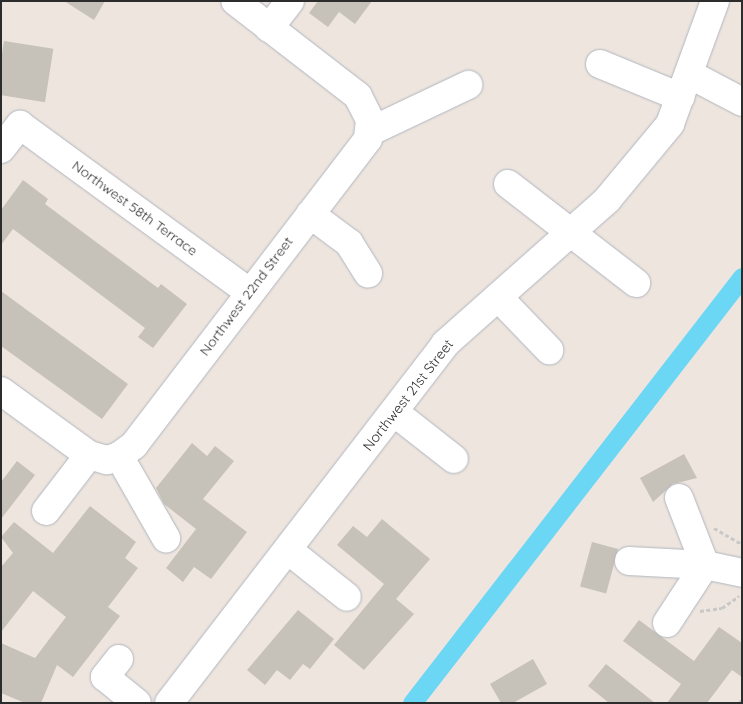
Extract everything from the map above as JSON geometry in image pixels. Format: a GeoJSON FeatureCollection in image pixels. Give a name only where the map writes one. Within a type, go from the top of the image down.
{"type":"FeatureCollection","features":[{"type":"Feature","properties":{"kind":"street"},"geometry":{"type":"LineString","coordinates":[[235,1],[358,96],[369,126],[468,85]]}},
{"type":"Feature","properties":{"kind":"street"},"geometry":{"type":"LineString","coordinates":[[269,28],[290,1]]}},
{"type":"Feature","properties":{"kind":"street","name":"Northwest 21st Street"},"geometry":{"type":"LineString","coordinates":[[169,703],[445,344],[607,200],[670,124],[715,1]]}},
{"type":"Feature","properties":{"kind":"street"},"geometry":{"type":"LineString","coordinates":[[600,64],[742,102]]}},
{"type":"Feature","properties":{"kind":"street","name":"Northwest 58th Terrace"},"geometry":{"type":"LineString","coordinates":[[1,149],[20,125],[249,292]]}},
{"type":"Feature","properties":{"kind":"street","name":"Northwest 22nd Street"},"geometry":{"type":"LineString","coordinates":[[46,511],[105,457],[134,445],[310,214],[369,126]]}},
{"type":"Feature","properties":{"kind":"street"},"geometry":{"type":"LineString","coordinates":[[508,184],[636,284]]}},
{"type":"Feature","properties":{"kind":"street"},"geometry":{"type":"LineString","coordinates":[[310,214],[349,243],[368,274]]}},
{"type":"Feature","properties":{"kind":"street"},"geometry":{"type":"LineString","coordinates":[[498,297],[549,350]]}},
{"type":"Feature","properties":{"kind":"street"},"geometry":{"type":"LineString","coordinates":[[1,391],[105,457],[166,538]]}},
{"type":"Feature","properties":{"kind":"street"},"geometry":{"type":"LineString","coordinates":[[394,412],[454,459]]}},
{"type":"Feature","properties":{"kind":"street"},"geometry":{"type":"LineString","coordinates":[[679,498],[705,565]]}},
{"type":"Feature","properties":{"kind":"street"},"geometry":{"type":"LineString","coordinates":[[288,550],[347,597]]}},
{"type":"Feature","properties":{"kind":"street"},"geometry":{"type":"LineString","coordinates":[[628,561],[705,565],[742,573]]}},
{"type":"Feature","properties":{"kind":"street"},"geometry":{"type":"LineString","coordinates":[[666,622],[705,565]]}},
{"type":"Feature","properties":{"kind":"street"},"geometry":{"type":"LineString","coordinates":[[119,659],[105,677],[137,703]]}},
{"type":"Feature","properties":{"kind":"path"},"geometry":{"type":"LineString","coordinates":[[739,703],[742,699]]}},
{"type":"Feature","properties":{"kind":"building"},"geometry":{"type":"Polygon","coordinates":[[[64,1],[105,1],[94,20],[64,1]]]}},
{"type":"Feature","properties":{"kind":"building"},"geometry":{"type":"Polygon","coordinates":[[[318,1],[372,1],[355,24],[339,12],[328,27],[309,13],[318,1]]]}},
{"type":"Feature","properties":{"kind":"building"},"geometry":{"type":"Polygon","coordinates":[[[4,41],[53,49],[45,102],[1,95],[1,60],[4,41]]]}},
{"type":"Feature","properties":{"kind":"building"},"geometry":{"type":"Polygon","coordinates":[[[23,180],[48,199],[45,204],[158,288],[161,284],[187,304],[153,348],[138,337],[145,328],[13,229],[1,245],[1,210],[23,180]]]}},
{"type":"Feature","properties":{"kind":"building"},"geometry":{"type":"Polygon","coordinates":[[[1,291],[128,384],[102,419],[1,346],[1,291]]]}},
{"type":"Feature","properties":{"kind":"building"},"geometry":{"type":"Polygon","coordinates":[[[192,443],[207,456],[215,446],[234,461],[203,499],[247,532],[211,579],[194,567],[183,582],[166,568],[196,529],[164,504],[156,488],[192,443]]]}},
{"type":"Feature","properties":{"kind":"building"},"geometry":{"type":"Polygon","coordinates":[[[684,454],[697,478],[673,484],[653,502],[640,478],[684,454]]]}},
{"type":"Feature","properties":{"kind":"building"},"geometry":{"type":"Polygon","coordinates":[[[17,461],[35,475],[1,519],[1,482],[17,461]]]}},
{"type":"Feature","properties":{"kind":"building"},"geometry":{"type":"Polygon","coordinates":[[[90,506],[136,542],[125,558],[138,568],[108,607],[120,616],[73,677],[57,665],[41,703],[25,703],[1,693],[1,643],[35,658],[66,617],[33,591],[1,632],[1,567],[13,553],[1,537],[14,522],[53,553],[90,506]]]}},
{"type":"Feature","properties":{"kind":"building"},"geometry":{"type":"Polygon","coordinates":[[[382,519],[430,559],[396,599],[414,614],[364,670],[334,645],[384,584],[337,545],[353,526],[367,537],[382,519]]]}},
{"type":"Feature","properties":{"kind":"building"},"geometry":{"type":"Polygon","coordinates":[[[592,542],[618,549],[606,593],[580,586],[592,542]]]}},
{"type":"Feature","properties":{"kind":"building"},"geometry":{"type":"Polygon","coordinates":[[[298,610],[334,639],[310,669],[303,664],[290,680],[277,670],[265,685],[247,670],[298,610]]]}},
{"type":"Feature","properties":{"kind":"building"},"geometry":{"type":"Polygon","coordinates":[[[639,620],[694,661],[719,627],[742,643],[742,677],[732,670],[707,703],[667,703],[681,684],[623,641],[639,620]]]}},
{"type":"Feature","properties":{"kind":"building"},"geometry":{"type":"Polygon","coordinates":[[[533,659],[547,684],[513,703],[501,703],[490,684],[533,659]]]}},
{"type":"Feature","properties":{"kind":"building"},"geometry":{"type":"Polygon","coordinates":[[[606,664],[655,703],[609,703],[588,686],[606,664]]]}},
{"type":"Feature","properties":{"kind":"waterway"},"geometry":{"type":"LineString","coordinates":[[412,703],[742,277]]}}]}
